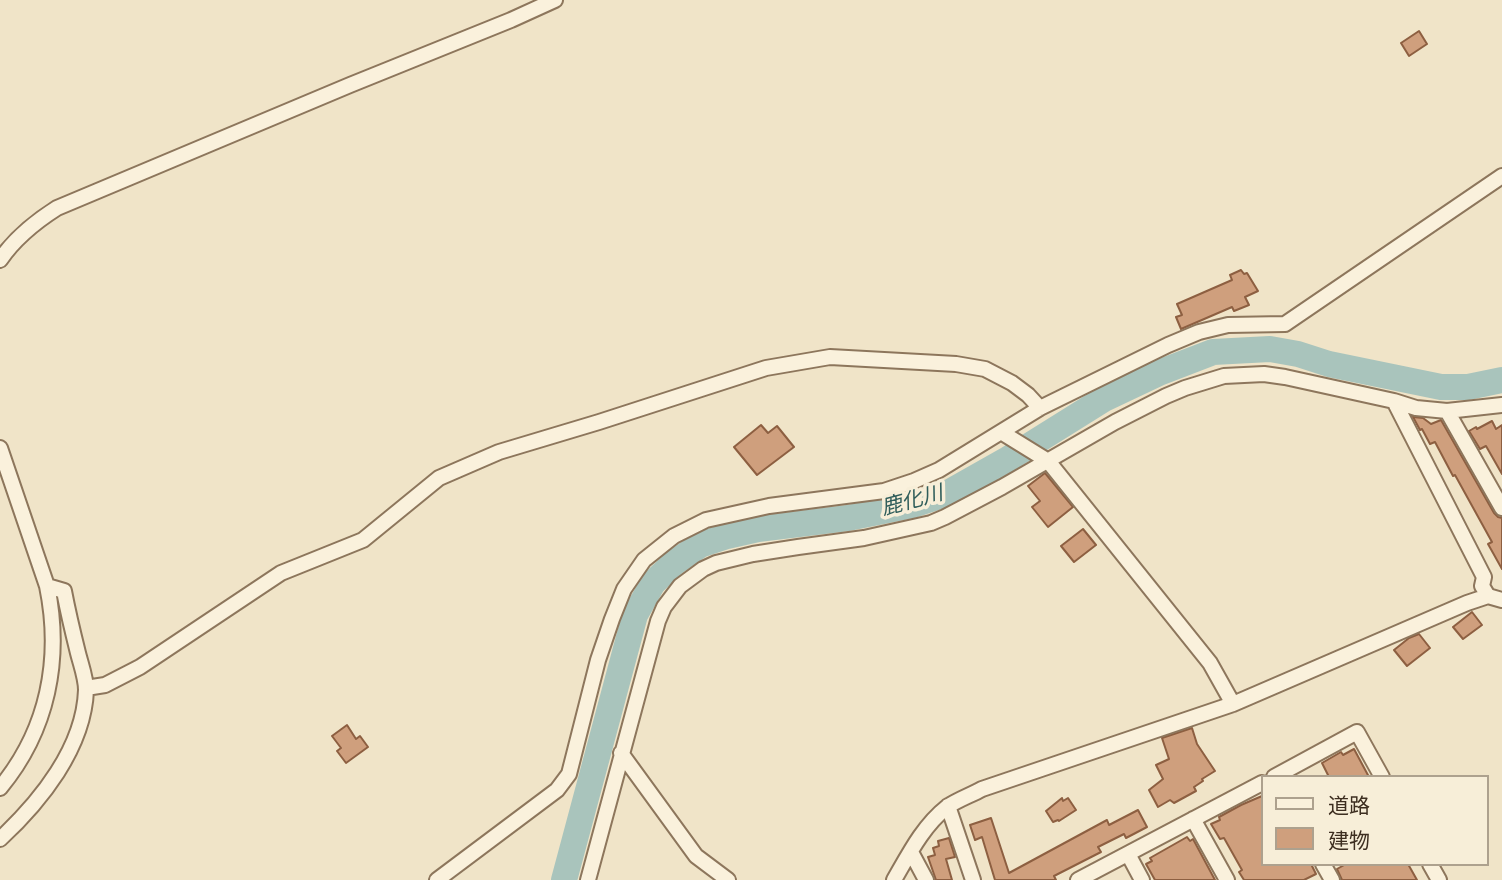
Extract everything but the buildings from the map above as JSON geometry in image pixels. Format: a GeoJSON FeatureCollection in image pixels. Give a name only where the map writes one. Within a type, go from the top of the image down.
{"type":"FeatureCollection","features":[{"type":"Feature","properties":{"kind":"street"},"geometry":{"type":"LineString","coordinates":[[0,260],[8,247],[24,232],[57,208],[555,0]]}},
{"type":"Feature","properties":{"kind":"street"},"geometry":{"type":"LineString","coordinates":[[437,880],[564,782],[569,774],[598,660],[624,589],[644,560],[674,536],[706,520],[769,506],[884,491],[939,470],[1004,433],[1040,408],[1199,332],[1228,325],[1285,324],[1502,176]]}},
{"type":"Feature","properties":{"kind":"street"},"geometry":{"type":"LineString","coordinates":[[86,688],[105,685],[140,667],[281,573],[363,540],[439,478],[499,452],[766,368],[830,357],[956,364],[985,369],[1012,383],[1040,408]]}},
{"type":"Feature","properties":{"kind":"street"},"geometry":{"type":"LineString","coordinates":[[588,880],[658,621],[664,607],[680,586],[703,569],[753,554],[864,538],[931,523],[1166,396],[1185,387],[1224,376],[1253,374],[1285,377],[1416,408],[1447,411],[1502,405]]}},
{"type":"Feature","properties":{"kind":"street"},"geometry":{"type":"LineString","coordinates":[[1394,401],[1484,577],[1482,586],[1495,598]]}},
{"type":"Feature","properties":{"kind":"street"},"geometry":{"type":"LineString","coordinates":[[1447,411],[1502,508]]}},
{"type":"Feature","properties":{"kind":"street"},"geometry":{"type":"LineString","coordinates":[[1004,433],[1048,461],[1210,663],[1233,704]]}},
{"type":"Feature","properties":{"kind":"street"},"geometry":{"type":"LineString","coordinates":[[0,448],[47,586],[53,628],[48,691],[41,717],[32,740],[0,788]]}},
{"type":"Feature","properties":{"kind":"street"},"geometry":{"type":"LineString","coordinates":[[0,839],[25,816],[49,786],[74,740],[83,714],[86,688],[64,591],[47,586]]}},
{"type":"Feature","properties":{"kind":"street"},"geometry":{"type":"LineString","coordinates":[[894,880],[924,831],[948,806],[982,789],[1233,704],[1467,603],[1495,598]]}},
{"type":"Feature","properties":{"kind":"street"},"geometry":{"type":"LineString","coordinates":[[1279,775],[1357,732],[1381,775]]}},
{"type":"Feature","properties":{"kind":"street"},"geometry":{"type":"LineString","coordinates":[[621,753],[696,856],[728,880]]}},
{"type":"Feature","properties":{"kind":"street"},"geometry":{"type":"LineString","coordinates":[[1078,880],[1260,784]]}},
{"type":"Feature","properties":{"kind":"street"},"geometry":{"type":"LineString","coordinates":[[948,806],[973,880]]}},
{"type":"Feature","properties":{"kind":"street"},"geometry":{"type":"LineString","coordinates":[[1193,819],[1227,880]]}},
{"type":"Feature","properties":{"kind":"street"},"geometry":{"type":"LineString","coordinates":[[911,852],[926,880]]}},
{"type":"Feature","properties":{"kind":"street"},"geometry":{"type":"LineString","coordinates":[[1128,854],[1142,880]]}},
{"type":"Feature","properties":{"kind":"waterway","name":"鹿化川"},"geometry":{"type":"LineString","coordinates":[[564,880],[635,615],[653,583],[674,563],[700,545],[758,529],[848,518],[913,505],[946,494],[1104,399],[1161,372],[1213,352],[1270,349],[1441,387],[1468,387],[1502,380]]}}]}
